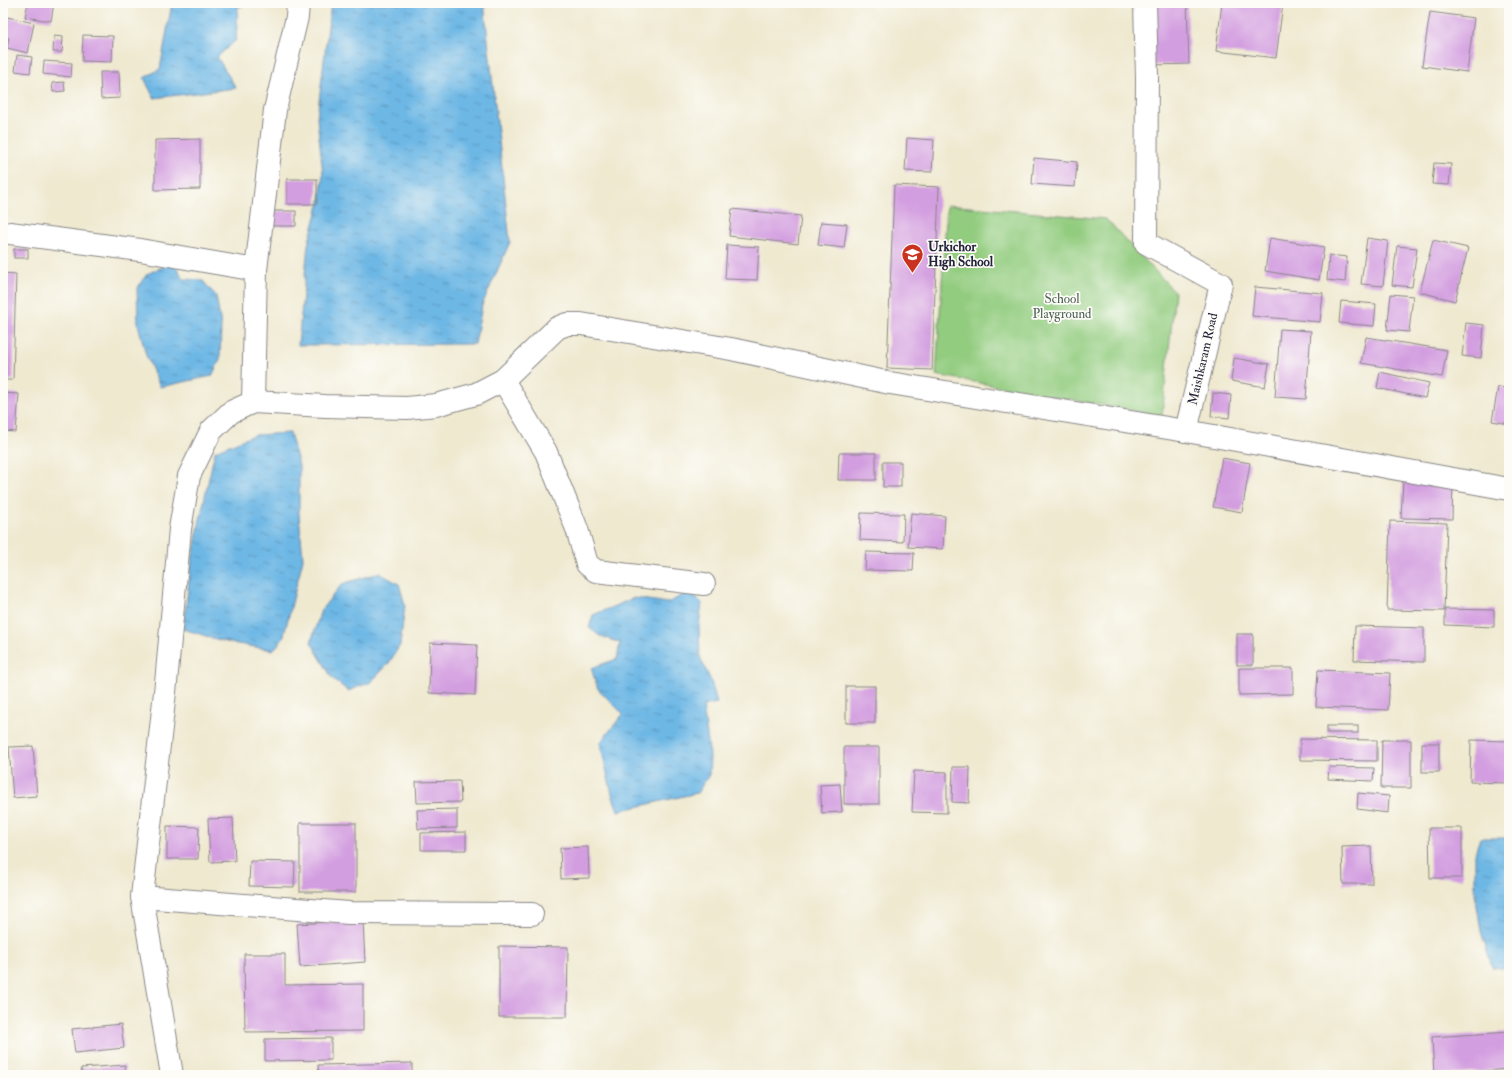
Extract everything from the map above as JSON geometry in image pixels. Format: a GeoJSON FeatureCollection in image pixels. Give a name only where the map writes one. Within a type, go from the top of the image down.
{"type":"FeatureCollection","features":[{"type":"Feature","properties":{"kind":"street"},"geometry":{"type":"LineString","coordinates":[[253,402],[256,270],[275,110],[297,17],[298,3]]}},
{"type":"Feature","properties":{"kind":"street","name":"Maishkaram Road"},"geometry":{"type":"LineString","coordinates":[[1145,3],[1147,77],[1146,243],[1221,284],[1186,431]]}},
{"type":"Feature","properties":{"kind":"street"},"geometry":{"type":"LineString","coordinates":[[10,233],[140,250],[256,270]]}},
{"type":"Feature","properties":{"kind":"street"},"geometry":{"type":"LineString","coordinates":[[172,1075],[142,897],[166,683],[180,529],[189,476],[211,431],[231,412],[253,402],[407,408],[436,405],[476,394],[503,380],[557,328],[567,324],[581,324],[731,349],[890,383],[1186,431],[1509,489]]}},
{"type":"Feature","properties":{"kind":"street"},"geometry":{"type":"LineString","coordinates":[[503,380],[546,452],[577,529],[587,564],[596,570],[704,584]]}},
{"type":"Feature","properties":{"kind":"street"},"geometry":{"type":"LineString","coordinates":[[142,897],[348,913],[532,914]]}},
{"type":"Feature","properties":{"kind":"green space","name":"School Playground"},"geometry":{"type":"Polygon","coordinates":[[[947,205],[1106,219],[1175,292],[1162,416],[936,375],[947,205]]]}},
{"type":"Feature","properties":{"kind":"water"},"geometry":{"type":"Polygon","coordinates":[[[172,3],[252,3],[238,7],[236,40],[217,57],[236,88],[154,98],[144,78],[160,69],[172,3]]]}},
{"type":"Feature","properties":{"kind":"water"},"geometry":{"type":"Polygon","coordinates":[[[331,3],[484,3],[510,242],[482,305],[475,344],[298,345],[308,245],[320,202],[323,173],[317,118],[331,3]]]}},
{"type":"Feature","properties":{"kind":"water"},"geometry":{"type":"Polygon","coordinates":[[[174,262],[183,279],[202,280],[216,296],[221,325],[220,359],[212,376],[160,387],[146,355],[138,324],[137,289],[147,274],[174,262]]]}},
{"type":"Feature","properties":{"kind":"water"},"geometry":{"type":"Polygon","coordinates":[[[290,433],[299,466],[299,514],[303,559],[283,639],[273,650],[226,642],[183,629],[191,566],[215,451],[254,435],[290,433]]]}},
{"type":"Feature","properties":{"kind":"water"},"geometry":{"type":"Polygon","coordinates":[[[379,573],[399,584],[405,605],[400,645],[389,663],[371,682],[348,691],[332,678],[311,642],[321,610],[342,584],[379,573]]]}},
{"type":"Feature","properties":{"kind":"water"},"geometry":{"type":"Polygon","coordinates":[[[690,591],[702,603],[699,626],[700,657],[711,681],[717,703],[703,706],[710,757],[709,775],[697,793],[618,811],[612,794],[600,743],[623,714],[598,689],[591,668],[617,659],[620,643],[600,636],[589,628],[593,615],[634,598],[668,603],[690,591]]]}},
{"type":"Feature","properties":{"kind":"water"},"geometry":{"type":"Polygon","coordinates":[[[1480,838],[1509,838],[1509,969],[1492,967],[1481,931],[1475,893],[1475,853],[1480,838]]]}},
{"type":"Feature","properties":{"kind":"building"},"geometry":{"type":"Polygon","coordinates":[[[28,3],[54,3],[51,21],[25,17],[28,3]]]}},
{"type":"Feature","properties":{"kind":"building"},"geometry":{"type":"Polygon","coordinates":[[[1151,3],[1187,3],[1189,64],[1153,65],[1151,3]]]}},
{"type":"Feature","properties":{"kind":"building"},"geometry":{"type":"Polygon","coordinates":[[[1222,3],[1283,3],[1276,58],[1216,51],[1222,3]]]}},
{"type":"Feature","properties":{"kind":"building"},"geometry":{"type":"Polygon","coordinates":[[[1430,12],[1474,18],[1467,72],[1422,66],[1430,12]]]}},
{"type":"Feature","properties":{"kind":"building"},"geometry":{"type":"Polygon","coordinates":[[[3,16],[34,23],[28,53],[7,48],[9,38],[3,36],[3,16]]]}},
{"type":"Feature","properties":{"kind":"building"},"geometry":{"type":"Polygon","coordinates":[[[83,35],[113,36],[112,62],[82,61],[83,35]]]}},
{"type":"Feature","properties":{"kind":"building"},"geometry":{"type":"Polygon","coordinates":[[[54,36],[63,37],[62,52],[53,52],[54,36]]]}},
{"type":"Feature","properties":{"kind":"building"},"geometry":{"type":"Polygon","coordinates":[[[17,55],[32,57],[30,73],[15,71],[17,55]]]}},
{"type":"Feature","properties":{"kind":"building"},"geometry":{"type":"Polygon","coordinates":[[[44,61],[72,63],[71,77],[43,74],[44,61]]]}},
{"type":"Feature","properties":{"kind":"building"},"geometry":{"type":"Polygon","coordinates":[[[100,72],[119,72],[120,98],[101,99],[100,72]]]}},
{"type":"Feature","properties":{"kind":"building"},"geometry":{"type":"Polygon","coordinates":[[[64,82],[65,91],[53,92],[52,83],[64,82]]]}},
{"type":"Feature","properties":{"kind":"building"},"geometry":{"type":"Polygon","coordinates":[[[907,138],[934,140],[932,172],[905,171],[907,138]]]}},
{"type":"Feature","properties":{"kind":"building"},"geometry":{"type":"Polygon","coordinates":[[[200,139],[200,189],[155,190],[155,140],[200,139]]]}},
{"type":"Feature","properties":{"kind":"building"},"geometry":{"type":"Polygon","coordinates":[[[1034,158],[1077,162],[1075,187],[1032,184],[1034,158]]]}},
{"type":"Feature","properties":{"kind":"building"},"geometry":{"type":"Polygon","coordinates":[[[1434,163],[1451,164],[1449,185],[1432,184],[1434,163]]]}},
{"type":"Feature","properties":{"kind":"building"},"geometry":{"type":"Polygon","coordinates":[[[287,179],[317,179],[317,204],[287,204],[287,179]]]}},
{"type":"Feature","properties":{"kind":"building"},"geometry":{"type":"Polygon","coordinates":[[[894,185],[939,187],[932,370],[887,368],[894,185]]]}},
{"type":"Feature","properties":{"kind":"building"},"geometry":{"type":"Polygon","coordinates":[[[732,209],[801,216],[798,244],[729,236],[732,209]]]}},
{"type":"Feature","properties":{"kind":"building"},"geometry":{"type":"Polygon","coordinates":[[[271,211],[296,211],[296,226],[270,226],[271,211]]]}},
{"type":"Feature","properties":{"kind":"building"},"geometry":{"type":"Polygon","coordinates":[[[821,222],[847,224],[844,248],[818,245],[821,222]]]}},
{"type":"Feature","properties":{"kind":"building"},"geometry":{"type":"Polygon","coordinates":[[[1270,238],[1324,247],[1319,280],[1265,271],[1270,238]]]}},
{"type":"Feature","properties":{"kind":"building"},"geometry":{"type":"Polygon","coordinates":[[[1367,238],[1388,241],[1383,286],[1361,284],[1367,238]]]}},
{"type":"Feature","properties":{"kind":"building"},"geometry":{"type":"Polygon","coordinates":[[[1433,240],[1468,248],[1455,301],[1420,292],[1433,240]]]}},
{"type":"Feature","properties":{"kind":"building"},"geometry":{"type":"Polygon","coordinates":[[[727,245],[759,247],[757,280],[725,279],[727,245]]]}},
{"type":"Feature","properties":{"kind":"building"},"geometry":{"type":"Polygon","coordinates":[[[1397,246],[1417,248],[1412,287],[1392,285],[1397,246]]]}},
{"type":"Feature","properties":{"kind":"building"},"geometry":{"type":"Polygon","coordinates":[[[14,249],[28,249],[28,258],[14,258],[14,249]]]}},
{"type":"Feature","properties":{"kind":"building"},"geometry":{"type":"Polygon","coordinates":[[[1329,255],[1347,257],[1345,282],[1327,280],[1329,255]]]}},
{"type":"Feature","properties":{"kind":"building"},"geometry":{"type":"Polygon","coordinates":[[[3,273],[16,274],[13,380],[3,380],[3,273]]]}},
{"type":"Feature","properties":{"kind":"building"},"geometry":{"type":"Polygon","coordinates":[[[1255,287],[1323,293],[1320,322],[1252,316],[1255,287]]]}},
{"type":"Feature","properties":{"kind":"building"},"geometry":{"type":"Polygon","coordinates":[[[1391,294],[1413,296],[1409,332],[1387,330],[1391,294]]]}},
{"type":"Feature","properties":{"kind":"building"},"geometry":{"type":"Polygon","coordinates":[[[1341,301],[1376,304],[1374,326],[1339,323],[1341,301]]]}},
{"type":"Feature","properties":{"kind":"building"},"geometry":{"type":"Polygon","coordinates":[[[1466,323],[1484,325],[1481,358],[1462,356],[1466,323]]]}},
{"type":"Feature","properties":{"kind":"building"},"geometry":{"type":"Polygon","coordinates":[[[1280,329],[1311,331],[1306,399],[1275,397],[1280,329]]]}},
{"type":"Feature","properties":{"kind":"building"},"geometry":{"type":"Polygon","coordinates":[[[1366,337],[1447,350],[1442,377],[1361,363],[1366,337]]]}},
{"type":"Feature","properties":{"kind":"building"},"geometry":{"type":"Polygon","coordinates":[[[1234,358],[1269,364],[1265,387],[1231,381],[1234,358]]]}},
{"type":"Feature","properties":{"kind":"building"},"geometry":{"type":"Polygon","coordinates":[[[1380,372],[1429,383],[1425,398],[1377,388],[1380,372]]]}},
{"type":"Feature","properties":{"kind":"building"},"geometry":{"type":"Polygon","coordinates":[[[1498,387],[1509,388],[1509,424],[1492,421],[1498,387]]]}},
{"type":"Feature","properties":{"kind":"building"},"geometry":{"type":"Polygon","coordinates":[[[3,393],[19,394],[16,432],[3,431],[3,393]]]}},
{"type":"Feature","properties":{"kind":"building"},"geometry":{"type":"Polygon","coordinates":[[[1213,393],[1231,395],[1229,418],[1211,416],[1213,393]]]}},
{"type":"Feature","properties":{"kind":"building"},"geometry":{"type":"Polygon","coordinates":[[[839,453],[876,453],[876,480],[838,480],[839,453]]]}},
{"type":"Feature","properties":{"kind":"building"},"geometry":{"type":"Polygon","coordinates":[[[1222,458],[1250,463],[1242,512],[1213,507],[1222,458]]]}},
{"type":"Feature","properties":{"kind":"building"},"geometry":{"type":"Polygon","coordinates":[[[883,462],[901,462],[901,487],[883,487],[883,462]]]}},
{"type":"Feature","properties":{"kind":"building"},"geometry":{"type":"Polygon","coordinates":[[[1403,481],[1453,483],[1452,519],[1401,518],[1403,481]]]}},
{"type":"Feature","properties":{"kind":"building"},"geometry":{"type":"Polygon","coordinates":[[[861,513],[904,514],[903,542],[860,540],[861,513]]]}},
{"type":"Feature","properties":{"kind":"building"},"geometry":{"type":"Polygon","coordinates":[[[911,513],[945,516],[943,549],[908,547],[911,513]]]}},
{"type":"Feature","properties":{"kind":"building"},"geometry":{"type":"Polygon","coordinates":[[[1390,521],[1447,523],[1444,611],[1387,610],[1390,521]]]}},
{"type":"Feature","properties":{"kind":"building"},"geometry":{"type":"Polygon","coordinates":[[[866,552],[914,553],[913,571],[865,570],[866,552]]]}},
{"type":"Feature","properties":{"kind":"building"},"geometry":{"type":"Polygon","coordinates":[[[1445,609],[1494,610],[1494,627],[1445,625],[1445,609]]]}},
{"type":"Feature","properties":{"kind":"building"},"geometry":{"type":"Polygon","coordinates":[[[1355,626],[1424,628],[1424,662],[1354,660],[1355,626]]]}},
{"type":"Feature","properties":{"kind":"building"},"geometry":{"type":"Polygon","coordinates":[[[1237,634],[1253,634],[1253,665],[1237,665],[1237,634]]]}},
{"type":"Feature","properties":{"kind":"building"},"geometry":{"type":"Polygon","coordinates":[[[430,643],[477,645],[475,695],[429,693],[430,643]]]}},
{"type":"Feature","properties":{"kind":"building"},"geometry":{"type":"Polygon","coordinates":[[[1239,668],[1293,668],[1293,694],[1239,695],[1239,668]]]}},
{"type":"Feature","properties":{"kind":"building"},"geometry":{"type":"Polygon","coordinates":[[[1318,670],[1390,673],[1388,710],[1316,707],[1318,670]]]}},
{"type":"Feature","properties":{"kind":"building"},"geometry":{"type":"Polygon","coordinates":[[[846,686],[875,686],[875,723],[846,723],[846,686]]]}},
{"type":"Feature","properties":{"kind":"building"},"geometry":{"type":"Polygon","coordinates":[[[1327,726],[1358,726],[1358,733],[1327,733],[1327,726]]]}},
{"type":"Feature","properties":{"kind":"building"},"geometry":{"type":"Polygon","coordinates":[[[1300,739],[1377,740],[1377,761],[1300,760],[1300,739]]]}},
{"type":"Feature","properties":{"kind":"building"},"geometry":{"type":"Polygon","coordinates":[[[1382,740],[1411,740],[1411,788],[1381,788],[1382,740]]]}},
{"type":"Feature","properties":{"kind":"building"},"geometry":{"type":"Polygon","coordinates":[[[1471,740],[1509,741],[1509,783],[1470,782],[1471,740]]]}},
{"type":"Feature","properties":{"kind":"building"},"geometry":{"type":"Polygon","coordinates":[[[1422,743],[1439,743],[1439,772],[1422,772],[1422,743]]]}},
{"type":"Feature","properties":{"kind":"building"},"geometry":{"type":"Polygon","coordinates":[[[33,746],[37,796],[13,798],[9,747],[33,746]]]}},
{"type":"Feature","properties":{"kind":"building"},"geometry":{"type":"Polygon","coordinates":[[[844,747],[879,747],[879,804],[844,804],[844,747]]]}},
{"type":"Feature","properties":{"kind":"building"},"geometry":{"type":"Polygon","coordinates":[[[953,767],[970,767],[969,803],[952,802],[953,767]]]}},
{"type":"Feature","properties":{"kind":"building"},"geometry":{"type":"Polygon","coordinates":[[[1329,767],[1374,768],[1373,781],[1328,779],[1329,767]]]}},
{"type":"Feature","properties":{"kind":"building"},"geometry":{"type":"Polygon","coordinates":[[[914,771],[947,772],[947,813],[912,812],[914,771]]]}},
{"type":"Feature","properties":{"kind":"building"},"geometry":{"type":"Polygon","coordinates":[[[460,781],[461,802],[417,803],[416,782],[460,781]]]}},
{"type":"Feature","properties":{"kind":"building"},"geometry":{"type":"Polygon","coordinates":[[[840,784],[842,812],[822,813],[820,785],[840,784]]]}},
{"type":"Feature","properties":{"kind":"building"},"geometry":{"type":"Polygon","coordinates":[[[1358,793],[1389,796],[1388,813],[1357,809],[1358,793]]]}},
{"type":"Feature","properties":{"kind":"building"},"geometry":{"type":"Polygon","coordinates":[[[457,809],[457,828],[418,829],[417,810],[457,809]]]}},
{"type":"Feature","properties":{"kind":"building"},"geometry":{"type":"Polygon","coordinates":[[[233,818],[235,861],[210,862],[208,819],[233,818]]]}},
{"type":"Feature","properties":{"kind":"building"},"geometry":{"type":"Polygon","coordinates":[[[300,823],[356,823],[356,892],[300,892],[300,823]]]}},
{"type":"Feature","properties":{"kind":"building"},"geometry":{"type":"Polygon","coordinates":[[[167,826],[199,827],[198,859],[167,859],[167,826]]]}},
{"type":"Feature","properties":{"kind":"building"},"geometry":{"type":"Polygon","coordinates":[[[1429,828],[1462,828],[1462,878],[1430,878],[1429,828]]]}},
{"type":"Feature","properties":{"kind":"building"},"geometry":{"type":"Polygon","coordinates":[[[466,832],[466,850],[421,850],[421,833],[466,832]]]}},
{"type":"Feature","properties":{"kind":"building"},"geometry":{"type":"Polygon","coordinates":[[[1371,846],[1372,884],[1343,884],[1342,847],[1371,846]]]}},
{"type":"Feature","properties":{"kind":"building"},"geometry":{"type":"Polygon","coordinates":[[[588,847],[589,878],[561,879],[560,848],[588,847]]]}},
{"type":"Feature","properties":{"kind":"building"},"geometry":{"type":"Polygon","coordinates":[[[250,861],[295,862],[294,887],[249,886],[250,861]]]}},
{"type":"Feature","properties":{"kind":"building"},"geometry":{"type":"Polygon","coordinates":[[[363,920],[365,962],[300,967],[297,924],[363,920]]]}},
{"type":"Feature","properties":{"kind":"building"},"geometry":{"type":"Polygon","coordinates":[[[499,946],[568,947],[567,1017],[499,1017],[499,946]]]}},
{"type":"Feature","properties":{"kind":"building"},"geometry":{"type":"Polygon","coordinates":[[[244,954],[285,954],[285,985],[363,984],[363,1031],[245,1032],[244,954]]]}},
{"type":"Feature","properties":{"kind":"building"},"geometry":{"type":"Polygon","coordinates":[[[121,1024],[124,1048],[75,1053],[72,1029],[121,1024]]]}},
{"type":"Feature","properties":{"kind":"building"},"geometry":{"type":"Polygon","coordinates":[[[1509,1032],[1509,1069],[1434,1075],[1432,1037],[1509,1032]]]}},
{"type":"Feature","properties":{"kind":"building"},"geometry":{"type":"Polygon","coordinates":[[[331,1038],[331,1060],[265,1061],[265,1039],[331,1038]]]}},
{"type":"Feature","properties":{"kind":"building"},"geometry":{"type":"Polygon","coordinates":[[[412,1063],[412,1075],[319,1075],[318,1065],[412,1063]]]}},
{"type":"Feature","properties":{"kind":"building"},"geometry":{"type":"Polygon","coordinates":[[[125,1065],[126,1075],[82,1075],[81,1068],[125,1065]]]}},
{"type":"Feature","properties":{"kind":"place","name":"Urkichor High School"},"geometry":{"type":"Point","coordinates":[913,274]}}]}
